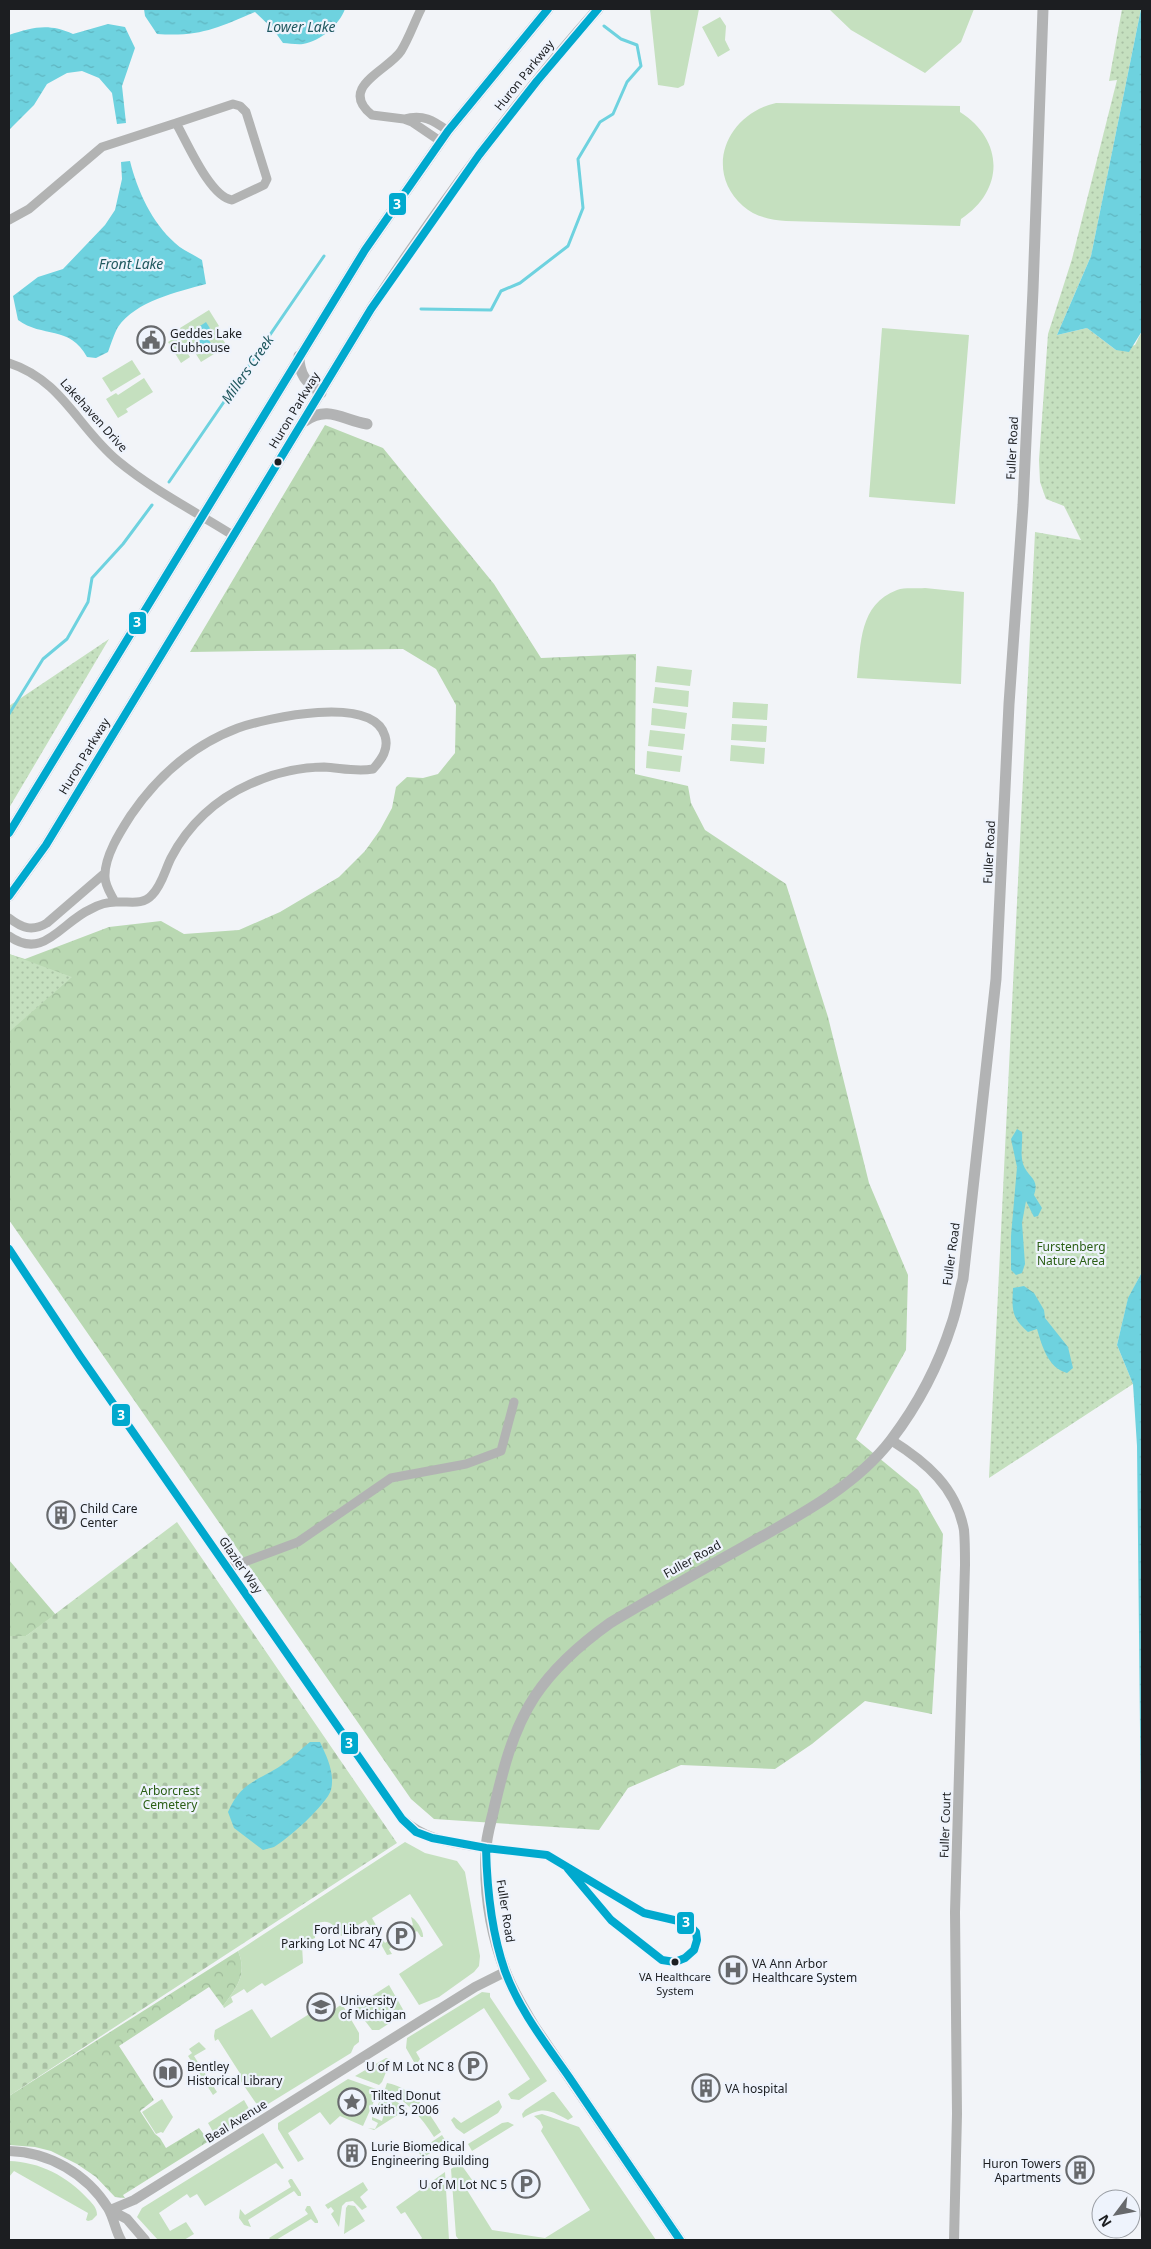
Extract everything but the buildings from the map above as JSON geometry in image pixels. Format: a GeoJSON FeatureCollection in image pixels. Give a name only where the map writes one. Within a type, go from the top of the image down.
{"type":"FeatureCollection","features":[{"type":"Feature","properties":{"kind":"main road","name":"Huron Parkway"},"geometry":{"type":"LineString","coordinates":[[9,833],[365,250],[448,131],[548,9]]}},
{"type":"Feature","properties":{"kind":"main road","name":"Huron Parkway"},"geometry":{"type":"LineString","coordinates":[[9,896],[46,845],[382,293],[470,164],[531,86],[598,9]]}},
{"type":"Feature","properties":{"kind":"main road","name":"Fuller Road"},"geometry":{"type":"LineString","coordinates":[[680,2240],[534,2026],[506,1972],[496,1940],[489,1907],[486,1848],[498,1791],[515,1733],[535,1696],[560,1664],[584,1642],[610,1623],[803,1514],[842,1487],[891,1440],[920,1395],[936,1364],[953,1322],[963,1279],[996,979],[1009,704],[1023,505],[1043,9]]}},
{"type":"Feature","properties":{"kind":"main road"},"geometry":{"type":"LineString","coordinates":[[299,356],[299,367],[304,379],[321,393]]}},
{"type":"Feature","properties":{"kind":"main road"},"geometry":{"type":"LineString","coordinates":[[303,422],[313,415],[323,413],[368,424]]}},
{"type":"Feature","properties":{"kind":"street"},"geometry":{"type":"LineString","coordinates":[[421,9],[401,51],[368,80],[361,96],[361,103],[372,115],[404,119],[412,122],[440,142]]}},
{"type":"Feature","properties":{"kind":"street"},"geometry":{"type":"LineString","coordinates":[[9,220],[29,209],[102,147],[233,104],[240,106],[246,112],[267,179],[264,185],[232,200],[226,199],[213,188],[176,124]]}},
{"type":"Feature","properties":{"kind":"street"},"geometry":{"type":"LineString","coordinates":[[404,119],[419,116],[428,118],[448,131]]}},
{"type":"Feature","properties":{"kind":"street","name":"Lakehaven Drive"},"geometry":{"type":"LineString","coordinates":[[9,363],[30,372],[53,388],[96,440],[117,460],[234,536]]}},
{"type":"Feature","properties":{"kind":"street"},"geometry":{"type":"LineString","coordinates":[[9,936],[24,944],[42,943],[90,909],[115,902],[136,903],[152,895],[171,857],[190,828],[215,804],[232,793],[261,779],[297,770],[323,767],[362,771],[373,769],[385,753],[387,741],[384,730],[378,723],[359,715],[314,712],[262,720],[214,739],[167,772],[142,799],[125,824],[112,850],[105,873],[106,885],[115,902]]}},
{"type":"Feature","properties":{"kind":"street"},"geometry":{"type":"LineString","coordinates":[[9,918],[21,927],[39,928],[105,873]]}},
{"type":"Feature","properties":{"kind":"street","name":"Glazier Way"},"geometry":{"type":"LineString","coordinates":[[9,1249],[80,1356],[402,1819],[416,1832],[432,1838],[486,1848]]}},
{"type":"Feature","properties":{"kind":"street"},"geometry":{"type":"LineString","coordinates":[[228,1568],[298,1542],[392,1478],[466,1464],[501,1451],[514,1402]]}},
{"type":"Feature","properties":{"kind":"street","name":"Fuller Court"},"geometry":{"type":"LineString","coordinates":[[891,1440],[916,1456],[940,1478],[957,1506],[964,1530],[965,1565],[955,1920],[957,2114],[954,2240]]}},
{"type":"Feature","properties":{"kind":"street","name":"Beal Avenue"},"geometry":{"type":"LineString","coordinates":[[110,2210],[134,2200],[467,1992],[506,1972]]}},
{"type":"Feature","properties":{"kind":"street"},"geometry":{"type":"LineString","coordinates":[[9,2151],[38,2154],[60,2164],[93,2188],[110,2210],[127,2219],[145,2240]]}},
{"type":"Feature","properties":{"kind":"street"},"geometry":{"type":"LineString","coordinates":[[110,2210],[114,2229],[121,2240]]}},
{"type":"Feature","properties":{"kind":"green space"},"geometry":{"type":"Polygon","coordinates":[[[650,9],[699,9],[684,85],[678,88],[658,85],[650,9]]]}},
{"type":"Feature","properties":{"kind":"green space"},"geometry":{"type":"Polygon","coordinates":[[[829,9],[974,9],[961,42],[925,73],[851,30],[829,9]]]}},
{"type":"Feature","properties":{"kind":"green space","name":"Furstenberg Nature Area"},"geometry":{"type":"Polygon","coordinates":[[[1122,9],[1141,9],[1091,256],[1057,335],[1087,328],[1116,350],[1135,345],[1142,331],[1142,1272],[1128,1299],[1117,1345],[1133,1384],[989,1478],[1035,532],[1081,540],[1064,506],[1046,499],[1040,482],[1039,460],[1048,334],[1072,259],[1117,80],[1109,81],[1122,9]]]}},
{"type":"Feature","properties":{"kind":"green space"},"geometry":{"type":"Polygon","coordinates":[[[720,17],[726,26],[725,40],[730,50],[718,57],[702,27],[720,17]]]}},
{"type":"Feature","properties":{"kind":"green space"},"geometry":{"type":"Polygon","coordinates":[[[776,103],[960,106],[960,112],[974,123],[985,136],[994,165],[992,180],[986,194],[961,219],[960,226],[769,219],[748,210],[731,192],[724,176],[723,160],[726,145],[733,131],[759,109],[776,103]]]}},
{"type":"Feature","properties":{"kind":"green space"},"geometry":{"type":"Polygon","coordinates":[[[209,310],[219,326],[216,329],[227,346],[201,362],[194,351],[188,354],[190,357],[181,363],[168,342],[183,333],[180,328],[209,310]]]}},
{"type":"Feature","properties":{"kind":"green space"},"geometry":{"type":"Polygon","coordinates":[[[882,328],[969,335],[955,504],[869,497],[882,328]]]}},
{"type":"Feature","properties":{"kind":"green space"},"geometry":{"type":"Polygon","coordinates":[[[132,360],[141,374],[111,392],[102,378],[132,360]]]}},
{"type":"Feature","properties":{"kind":"green space"},"geometry":{"type":"Polygon","coordinates":[[[144,378],[153,392],[126,409],[128,412],[118,418],[106,399],[116,393],[118,395],[144,378]]]}},
{"type":"Feature","properties":{"kind":"green space"},"geometry":{"type":"Polygon","coordinates":[[[325,425],[383,448],[494,584],[541,658],[636,654],[635,774],[688,786],[691,803],[705,830],[786,884],[828,1017],[869,1183],[908,1275],[906,1350],[856,1439],[918,1490],[943,1534],[932,1714],[865,1701],[812,1744],[775,1769],[681,1765],[628,1788],[599,1830],[434,1819],[411,1799],[9,1220],[9,954],[25,959],[109,927],[161,921],[184,934],[239,930],[280,912],[339,877],[365,851],[380,830],[392,808],[396,787],[407,777],[423,778],[438,774],[455,753],[456,705],[436,669],[403,649],[190,652],[325,425]]]}},
{"type":"Feature","properties":{"kind":"green space"},"geometry":{"type":"Polygon","coordinates":[[[925,588],[964,592],[961,684],[857,678],[864,626],[875,605],[885,596],[897,590],[925,588]]]}},
{"type":"Feature","properties":{"kind":"green space"},"geometry":{"type":"Polygon","coordinates":[[[109,639],[15,798],[9,808],[9,706],[109,639]]]}},
{"type":"Feature","properties":{"kind":"green space"},"geometry":{"type":"Polygon","coordinates":[[[657,666],[692,670],[690,686],[655,682],[657,666]]]}},
{"type":"Feature","properties":{"kind":"green space"},"geometry":{"type":"Polygon","coordinates":[[[655,687],[689,691],[688,707],[653,703],[655,687]]]}},
{"type":"Feature","properties":{"kind":"green space"},"geometry":{"type":"Polygon","coordinates":[[[733,702],[768,704],[767,720],[732,718],[733,702]]]}},
{"type":"Feature","properties":{"kind":"green space"},"geometry":{"type":"Polygon","coordinates":[[[652,708],[687,713],[685,729],[651,725],[652,708]]]}},
{"type":"Feature","properties":{"kind":"green space"},"geometry":{"type":"Polygon","coordinates":[[[732,724],[767,726],[766,742],[731,740],[732,724]]]}},
{"type":"Feature","properties":{"kind":"green space"},"geometry":{"type":"Polygon","coordinates":[[[650,730],[685,734],[683,750],[648,746],[650,730]]]}},
{"type":"Feature","properties":{"kind":"green space"},"geometry":{"type":"Polygon","coordinates":[[[731,745],[765,748],[764,764],[730,761],[731,745]]]}},
{"type":"Feature","properties":{"kind":"green space"},"geometry":{"type":"Polygon","coordinates":[[[647,751],[682,756],[680,772],[646,768],[647,751]]]}},
{"type":"Feature","properties":{"kind":"green space"},"geometry":{"type":"Polygon","coordinates":[[[9,954],[72,977],[9,1032],[9,954]]]}},
{"type":"Feature","properties":{"kind":"green space","name":"Arborcrest Cemetery"},"geometry":{"type":"Polygon","coordinates":[[[177,1522],[397,1843],[9,2096],[9,1636],[26,1636],[177,1522]]]}},
{"type":"Feature","properties":{"kind":"green space"},"geometry":{"type":"Polygon","coordinates":[[[9,1560],[56,1615],[26,1636],[9,1636],[9,1560]]]}},
{"type":"Feature","properties":{"kind":"green space"},"geometry":{"type":"Polygon","coordinates":[[[405,1842],[425,1853],[457,1861],[465,1872],[480,1956],[479,1966],[474,1972],[439,1997],[419,2005],[399,1974],[443,1945],[410,1894],[372,1918],[376,1925],[374,1928],[371,1928],[366,1920],[341,1936],[328,1922],[316,1924],[314,1928],[315,1938],[302,1945],[303,1963],[265,1986],[262,1983],[247,1993],[244,1989],[231,1997],[233,2002],[224,2008],[223,2006],[236,1987],[241,1974],[242,1967],[238,1951],[405,1842]]]}},
{"type":"Feature","properties":{"kind":"green space"},"geometry":{"type":"Polygon","coordinates":[[[411,1917],[419,1926],[423,1937],[417,1931],[389,1949],[392,1954],[387,1955],[378,1939],[379,1937],[385,1943],[413,1925],[411,1917]]]}},
{"type":"Feature","properties":{"kind":"green space"},"geometry":{"type":"Polygon","coordinates":[[[238,1951],[242,1967],[241,1974],[236,1987],[223,2006],[209,1987],[119,2046],[154,2100],[140,2111],[166,2148],[199,2128],[209,2141],[123,2195],[125,2198],[115,2197],[96,2177],[77,2164],[51,2151],[35,2147],[9,2145],[9,2096],[238,1951]]]}},
{"type":"Feature","properties":{"kind":"green space"},"geometry":{"type":"Polygon","coordinates":[[[389,1985],[405,2013],[379,2030],[372,2030],[356,2009],[358,2005],[389,1985]]]}},
{"type":"Feature","properties":{"kind":"green space"},"geometry":{"type":"Polygon","coordinates":[[[482,1992],[490,1993],[490,1997],[547,2081],[519,2100],[511,2099],[508,2094],[530,2079],[484,2008],[416,2052],[420,2059],[418,2062],[414,2062],[406,2048],[407,2038],[482,1992]]]}},
{"type":"Feature","properties":{"kind":"green space"},"geometry":{"type":"Polygon","coordinates":[[[330,2001],[335,2009],[342,2004],[359,2033],[359,2042],[354,2046],[351,2053],[260,2109],[238,2077],[241,2075],[218,2039],[215,2041],[215,2030],[252,2009],[271,2038],[330,2001]]]}},
{"type":"Feature","properties":{"kind":"green space"},"geometry":{"type":"Polygon","coordinates":[[[199,2042],[206,2049],[194,2056],[217,2092],[213,2095],[188,2056],[192,2053],[189,2049],[199,2042]]]}},
{"type":"Feature","properties":{"kind":"green space"},"geometry":{"type":"Polygon","coordinates":[[[386,2058],[391,2060],[379,2085],[355,2076],[386,2058]]]}},
{"type":"Feature","properties":{"kind":"green space"},"geometry":{"type":"Polygon","coordinates":[[[348,2079],[379,2090],[363,2126],[340,2116],[330,2125],[320,2112],[288,2133],[304,2159],[298,2162],[278,2129],[278,2123],[348,2079]]]}},
{"type":"Feature","properties":{"kind":"green space"},"geometry":{"type":"Polygon","coordinates":[[[387,2083],[396,2085],[412,2095],[431,2116],[441,2132],[434,2137],[424,2122],[412,2110],[385,2089],[387,2083]]]}},
{"type":"Feature","properties":{"kind":"green space"},"geometry":{"type":"Polygon","coordinates":[[[383,2092],[407,2109],[374,2130],[368,2128],[375,2129],[378,2123],[372,2120],[372,2117],[382,2121],[384,2114],[376,2110],[383,2092]]]}},
{"type":"Feature","properties":{"kind":"green space"},"geometry":{"type":"Polygon","coordinates":[[[554,2092],[573,2117],[568,2120],[551,2112],[541,2111],[523,2118],[522,2114],[525,2110],[554,2092]]]}},
{"type":"Feature","properties":{"kind":"green space"},"geometry":{"type":"Polygon","coordinates":[[[162,2099],[173,2117],[163,2133],[156,2134],[142,2112],[162,2099]]]}},
{"type":"Feature","properties":{"kind":"green space"},"geometry":{"type":"Polygon","coordinates":[[[244,2100],[252,2114],[216,2137],[208,2123],[244,2100]]]}},
{"type":"Feature","properties":{"kind":"green space"},"geometry":{"type":"Polygon","coordinates":[[[499,2100],[502,2107],[498,2113],[464,2134],[456,2128],[451,2120],[454,2117],[461,2123],[499,2100]]]}},
{"type":"Feature","properties":{"kind":"green space"},"geometry":{"type":"Polygon","coordinates":[[[542,2114],[579,2127],[656,2240],[459,2240],[456,2236],[451,2169],[460,2163],[475,2184],[467,2190],[492,2230],[545,2238],[590,2210],[541,2131],[543,2127],[534,2116],[542,2114]]]}},
{"type":"Feature","properties":{"kind":"green space"},"geometry":{"type":"Polygon","coordinates":[[[508,2122],[514,2125],[472,2151],[468,2144],[502,2123],[508,2122]]]}},
{"type":"Feature","properties":{"kind":"green space"},"geometry":{"type":"Polygon","coordinates":[[[263,2133],[284,2168],[282,2169],[276,2163],[205,2206],[197,2194],[190,2198],[187,2194],[159,2213],[170,2231],[186,2222],[194,2234],[184,2240],[158,2240],[137,2217],[142,2208],[263,2133]]]}},
{"type":"Feature","properties":{"kind":"green space"},"geometry":{"type":"Polygon","coordinates":[[[442,2135],[447,2143],[422,2158],[418,2151],[442,2135]]]}},
{"type":"Feature","properties":{"kind":"green space"},"geometry":{"type":"Polygon","coordinates":[[[9,2161],[42,2167],[62,2177],[92,2203],[97,2215],[88,2221],[86,2220],[88,2213],[14,2171],[9,2177],[9,2161]]]}},
{"type":"Feature","properties":{"kind":"green space"},"geometry":{"type":"Polygon","coordinates":[[[445,2172],[449,2240],[420,2240],[422,2238],[405,2212],[401,2214],[396,2207],[445,2172]]]}},
{"type":"Feature","properties":{"kind":"green space"},"geometry":{"type":"Polygon","coordinates":[[[292,2179],[301,2196],[298,2196],[294,2191],[248,2220],[251,2227],[244,2225],[239,2218],[240,2209],[245,2215],[291,2187],[288,2181],[292,2179]]]}},
{"type":"Feature","properties":{"kind":"green space"},"geometry":{"type":"Polygon","coordinates":[[[363,2182],[368,2190],[360,2197],[367,2207],[362,2210],[353,2201],[346,2202],[342,2206],[339,2227],[331,2214],[334,2211],[331,2207],[328,2209],[325,2205],[363,2182]]]}},
{"type":"Feature","properties":{"kind":"green space"},"geometry":{"type":"Polygon","coordinates":[[[348,2205],[355,2206],[365,2221],[344,2234],[346,2208],[348,2205]]]}},
{"type":"Feature","properties":{"kind":"green space"},"geometry":{"type":"Polygon","coordinates":[[[307,2206],[310,2206],[318,2223],[311,2219],[276,2240],[269,2238],[308,2214],[305,2210],[307,2206]]]}},
{"type":"Feature","properties":{"kind":"water","name":"Lower Lake"},"geometry":{"type":"Polygon","coordinates":[[[144,9],[345,9],[334,26],[323,36],[310,42],[298,44],[283,43],[273,29],[255,12],[208,30],[172,35],[157,34],[145,16],[144,9]]]}},
{"type":"Feature","properties":{"kind":"water"},"geometry":{"type":"Polygon","coordinates":[[[1141,9],[1142,331],[1129,352],[1116,350],[1087,328],[1057,335],[1091,256],[1141,9]]]}},
{"type":"Feature","properties":{"kind":"water"},"geometry":{"type":"Polygon","coordinates":[[[108,24],[125,27],[135,48],[122,86],[126,123],[117,124],[112,93],[99,78],[82,71],[67,73],[47,84],[34,105],[9,130],[9,35],[41,27],[56,28],[73,34],[108,24]]]}},
{"type":"Feature","properties":{"kind":"water","name":"Front Lake"},"geometry":{"type":"Polygon","coordinates":[[[130,161],[141,194],[152,216],[175,243],[202,260],[206,284],[158,299],[135,310],[118,327],[108,352],[96,358],[87,357],[72,340],[55,333],[37,329],[18,320],[13,296],[38,277],[63,269],[105,225],[115,210],[122,179],[121,162],[130,161]]]}},
{"type":"Feature","properties":{"kind":"water"},"geometry":{"type":"Polygon","coordinates":[[[206,322],[211,330],[205,334],[212,345],[203,351],[191,332],[206,322]]]}},
{"type":"Feature","properties":{"kind":"water"},"geometry":{"type":"Polygon","coordinates":[[[1017,1129],[1022,1132],[1023,1164],[1036,1185],[1034,1195],[1042,1208],[1038,1216],[1034,1217],[1026,1201],[1022,1223],[1025,1264],[1022,1273],[1016,1275],[1011,1270],[1011,1236],[1017,1167],[1011,1139],[1017,1129]]]}},
{"type":"Feature","properties":{"kind":"water"},"geometry":{"type":"Polygon","coordinates":[[[1142,1272],[1142,1917],[1137,1446],[1133,1384],[1117,1345],[1128,1298],[1142,1272]]]}},
{"type":"Feature","properties":{"kind":"water"},"geometry":{"type":"Polygon","coordinates":[[[1024,1286],[1034,1293],[1044,1310],[1045,1318],[1068,1347],[1073,1368],[1067,1373],[1060,1370],[1050,1361],[1037,1329],[1028,1332],[1018,1322],[1013,1308],[1013,1288],[1024,1286]]]}},
{"type":"Feature","properties":{"kind":"water"},"geometry":{"type":"Polygon","coordinates":[[[310,1742],[320,1742],[325,1753],[332,1777],[331,1790],[322,1804],[297,1830],[274,1847],[263,1850],[234,1828],[228,1812],[233,1801],[246,1787],[286,1762],[310,1742]]]}},
{"type":"Feature","properties":{"kind":"waterway","name":"Millers Creek"},"geometry":{"type":"LineString","coordinates":[[421,309],[491,310],[501,291],[520,283],[568,246],[583,208],[578,159],[600,122],[613,114],[627,82],[641,66],[637,45],[621,39],[604,26]]}},
{"type":"Feature","properties":{"kind":"waterway","name":"Millers Creek"},"geometry":{"type":"LineString","coordinates":[[169,482],[324,256]]}},
{"type":"Feature","properties":{"kind":"waterway","name":"Millers Creek"},"geometry":{"type":"LineString","coordinates":[[9,714],[43,659],[67,639],[88,602],[92,578],[123,544],[152,505]]}},
{"type":"Feature","properties":{"kind":"transit line","name":"3"},"geometry":{"type":"LineString","coordinates":[[9,833],[365,250],[448,131],[548,9]]}},
{"type":"Feature","properties":{"kind":"transit line","name":"3"},"geometry":{"type":"LineString","coordinates":[[9,896],[46,845],[371,309],[479,155],[537,81],[598,9]]}},
{"type":"Feature","properties":{"kind":"transit line","name":"3"},"geometry":{"type":"LineString","coordinates":[[9,1249],[80,1356],[402,1819],[416,1832],[432,1838],[486,1848],[547,1855],[644,1913],[687,1923],[696,1932],[697,1940],[694,1950],[685,1958],[675,1962],[662,1960],[611,1920],[568,1869]]}},
{"type":"Feature","properties":{"kind":"transit line","name":"3"},"geometry":{"type":"LineString","coordinates":[[486,1848],[487,1879],[493,1926],[500,1956],[511,1985],[525,2013],[542,2039],[680,2240]]}},
{"type":"Feature","properties":{"kind":"place","name":"Geddes Lake Clubhouse"},"geometry":{"type":"Point","coordinates":[151,340]}},
{"type":"Feature","properties":{"kind":"place","name":"Child Care Center"},"geometry":{"type":"Point","coordinates":[61,1515]}},
{"type":"Feature","properties":{"kind":"place","name":"Ford Library Parking Lot NC 47"},"geometry":{"type":"Point","coordinates":[401,1936]}},
{"type":"Feature","properties":{"kind":"place","name":"VA Healthcare System"},"geometry":{"type":"Point","coordinates":[675,1962]}},
{"type":"Feature","properties":{"kind":"place","name":"VA Ann Arbor Healthcare System"},"geometry":{"type":"Point","coordinates":[733,1970]}},
{"type":"Feature","properties":{"kind":"place","name":"University of Michigan"},"geometry":{"type":"Point","coordinates":[321,2007]}},
{"type":"Feature","properties":{"kind":"place","name":"U of M Lot NC 8"},"geometry":{"type":"Point","coordinates":[473,2066]}},
{"type":"Feature","properties":{"kind":"place","name":"Bentley Historical Library"},"geometry":{"type":"Point","coordinates":[168,2073]}},
{"type":"Feature","properties":{"kind":"place","name":"VA hospital"},"geometry":{"type":"Point","coordinates":[706,2088]}},
{"type":"Feature","properties":{"kind":"place","name":"Tilted Donut with S, 2006"},"geometry":{"type":"Point","coordinates":[352,2102]}},
{"type":"Feature","properties":{"kind":"place","name":"Lurie Biomedical Engineering Building"},"geometry":{"type":"Point","coordinates":[352,2153]}},
{"type":"Feature","properties":{"kind":"place","name":"Huron Towers Apartments"},"geometry":{"type":"Point","coordinates":[1080,2170]}},
{"type":"Feature","properties":{"kind":"place","name":"U of M Lot NC 5"},"geometry":{"type":"Point","coordinates":[526,2184]}}]}
